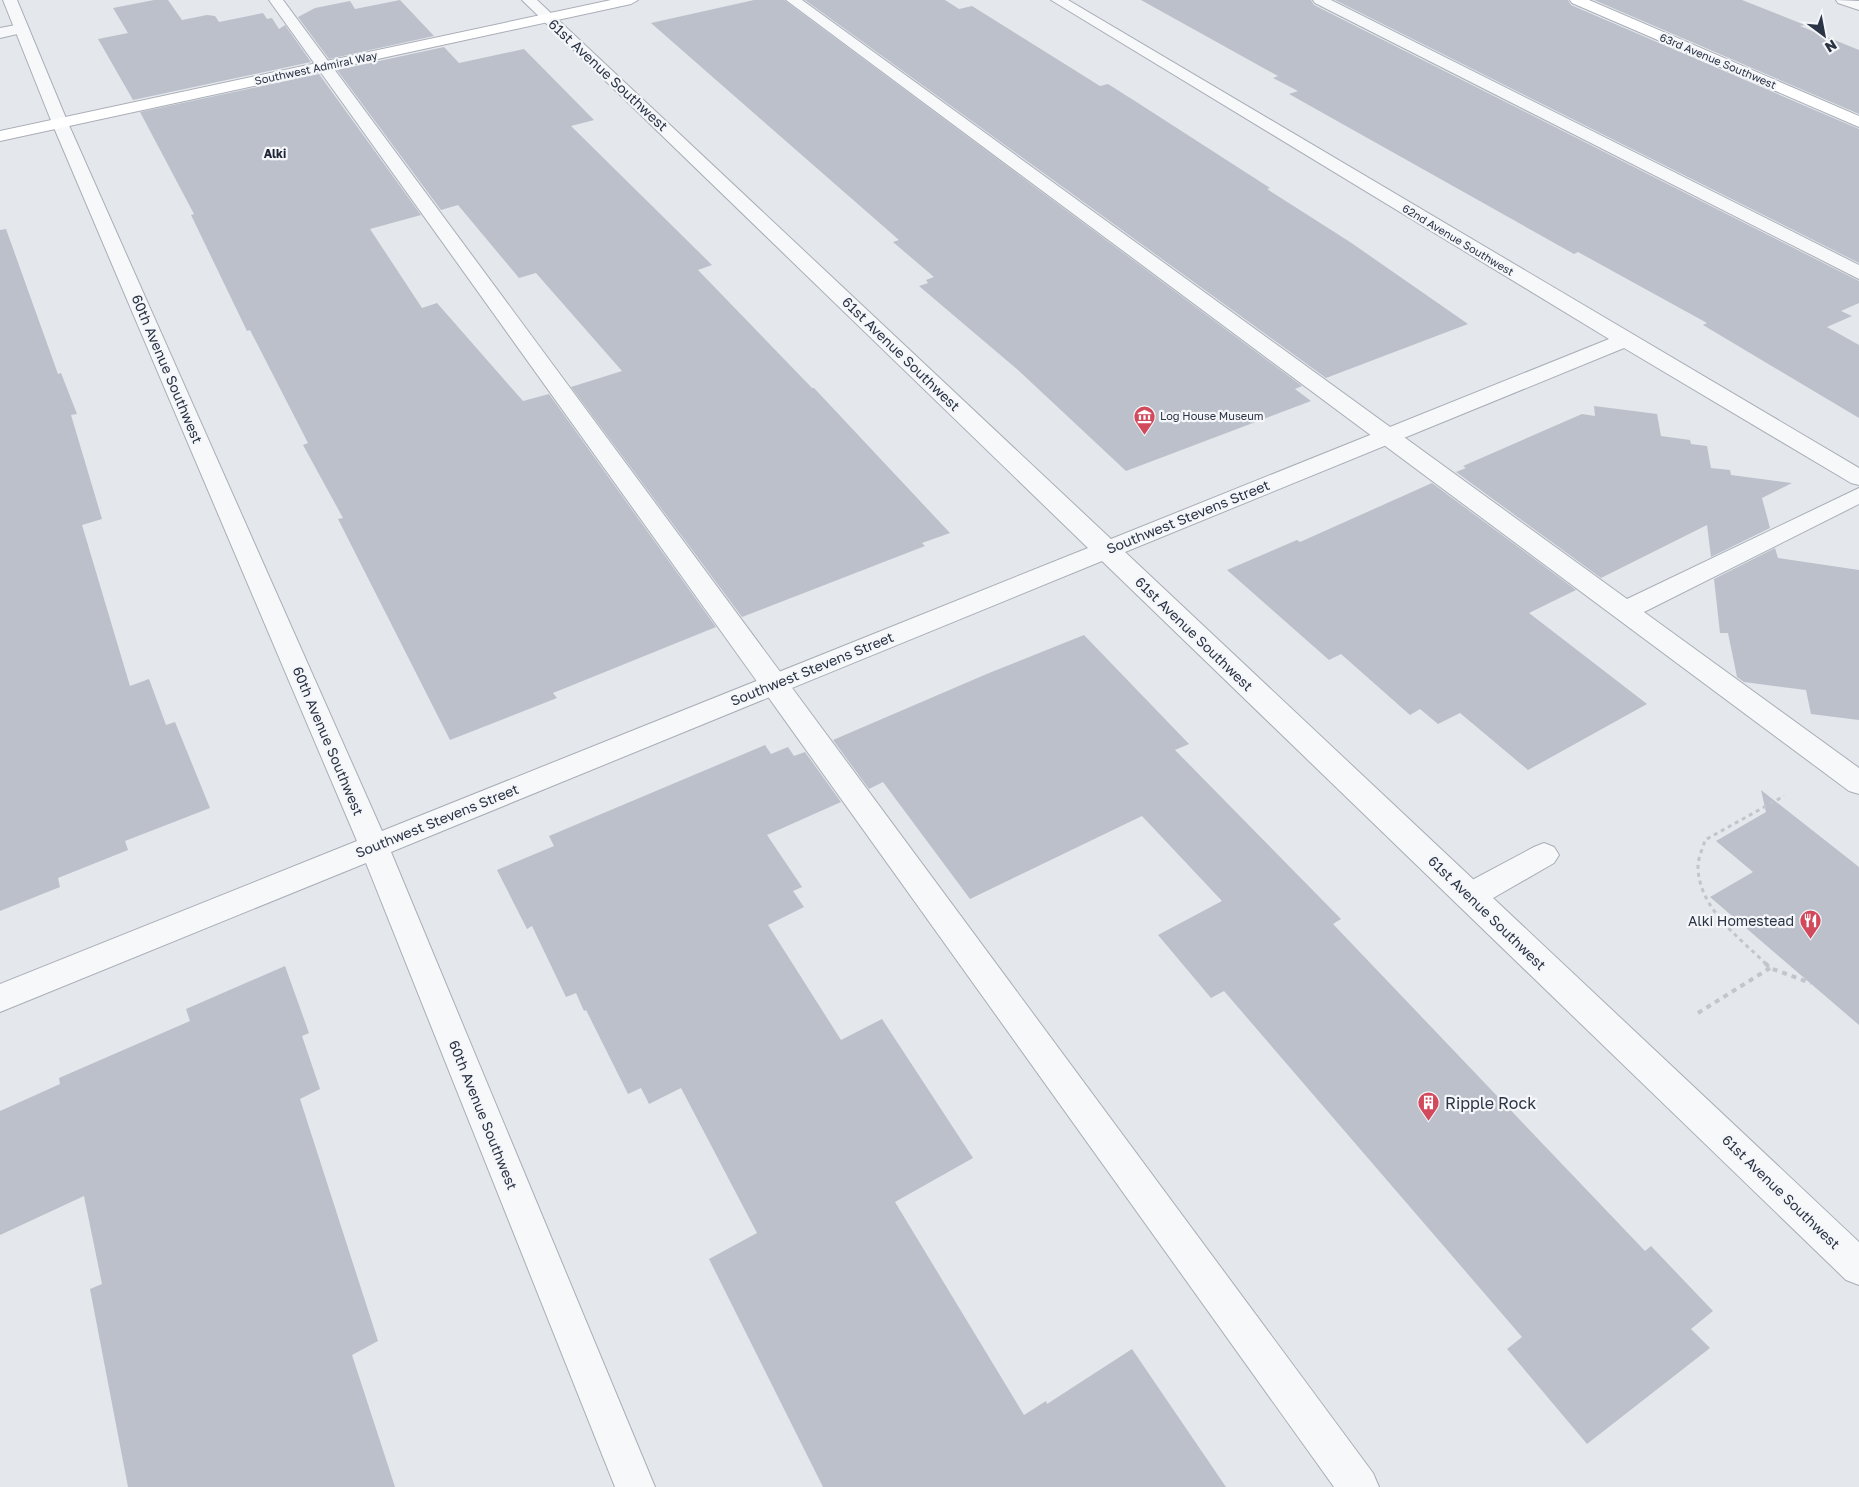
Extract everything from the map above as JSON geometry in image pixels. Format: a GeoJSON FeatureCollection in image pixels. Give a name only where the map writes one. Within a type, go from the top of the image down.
{"type":"FeatureCollection","features":[{"type":"Feature","properties":{"kind":"main road","name":"Southwest Admiral Way"},"geometry":{"type":"LineString","coordinates":[[0,136],[631,0]]}},
{"type":"Feature","properties":{"kind":"main road","name":"63rd Avenue Southwest"},"geometry":{"type":"LineString","coordinates":[[1577,0],[1859,122]]}},
{"type":"Feature","properties":{"kind":"street","name":"60th Avenue Southwest"},"geometry":{"type":"LineString","coordinates":[[10,0],[60,123],[374,847],[635,1487]]}},
{"type":"Feature","properties":{"kind":"street"},"geometry":{"type":"LineString","coordinates":[[276,0],[1359,1487]]}},
{"type":"Feature","properties":{"kind":"street","name":"61st Avenue Southwest"},"geometry":{"type":"LineString","coordinates":[[529,0],[1859,1266]]}},
{"type":"Feature","properties":{"kind":"street"},"geometry":{"type":"LineString","coordinates":[[793,0],[1859,783]]}},
{"type":"Feature","properties":{"kind":"street","name":"62nd Avenue Southwest"},"geometry":{"type":"LineString","coordinates":[[1058,0],[1859,478]]}},
{"type":"Feature","properties":{"kind":"street"},"geometry":{"type":"LineString","coordinates":[[1320,0],[1859,273]]}},
{"type":"Feature","properties":{"kind":"street"},"geometry":{"type":"LineString","coordinates":[[1844,0],[1859,6]]}},
{"type":"Feature","properties":{"kind":"street"},"geometry":{"type":"LineString","coordinates":[[0,34],[21,29]]}},
{"type":"Feature","properties":{"kind":"street","name":"Southwest Stevens Street"},"geometry":{"type":"LineString","coordinates":[[0,998],[1625,340]]}},
{"type":"Feature","properties":{"kind":"street"},"geometry":{"type":"LineString","coordinates":[[1624,611],[1859,495]]}},
{"type":"Feature","properties":{"kind":"street"},"geometry":{"type":"LineString","coordinates":[[1470,896],[1544,855]]}},
{"type":"Feature","properties":{"kind":"path"},"geometry":{"type":"LineString","coordinates":[[1784,796],[1705,840],[1698,865],[1702,892],[1716,914],[1770,968],[1811,984]]}},
{"type":"Feature","properties":{"kind":"path"},"geometry":{"type":"LineString","coordinates":[[1698,1013],[1770,968]]}},
{"type":"Feature","properties":{"kind":"building"},"geometry":{"type":"Polygon","coordinates":[[[154,0],[168,0],[182,20],[207,15],[215,16],[219,22],[263,13],[267,19],[272,18],[279,29],[285,25],[311,62],[133,100],[98,39],[128,33],[113,8],[154,0]]]}},
{"type":"Feature","properties":{"kind":"building"},"geometry":{"type":"Polygon","coordinates":[[[400,0],[434,36],[329,59],[298,17],[315,8],[350,1],[355,9],[400,0]]]}},
{"type":"Feature","properties":{"kind":"building"},"geometry":{"type":"Polygon","coordinates":[[[754,0],[784,0],[1302,386],[1295,389],[1311,401],[1126,471],[1018,370],[919,286],[928,283],[926,280],[934,277],[893,242],[899,240],[651,23],[754,0]]]}},
{"type":"Feature","properties":{"kind":"building"},"geometry":{"type":"Polygon","coordinates":[[[805,0],[945,0],[959,9],[972,6],[1100,86],[1108,84],[1138,103],[1270,188],[1267,189],[1350,242],[1468,324],[1326,378],[805,0]]]}},
{"type":"Feature","properties":{"kind":"building"},"geometry":{"type":"Polygon","coordinates":[[[1141,0],[1311,0],[1314,5],[1859,281],[1859,303],[1841,311],[1852,316],[1827,327],[1859,345],[1859,418],[1703,325],[1707,323],[1578,252],[1574,254],[1289,94],[1298,91],[1273,78],[1278,76],[1141,0]]]}},
{"type":"Feature","properties":{"kind":"building"},"geometry":{"type":"Polygon","coordinates":[[[1335,0],[1568,0],[1571,5],[1859,129],[1859,263],[1335,0]]]}},
{"type":"Feature","properties":{"kind":"building"},"geometry":{"type":"Polygon","coordinates":[[[1594,0],[1742,0],[1805,25],[1800,26],[1859,50],[1859,114],[1594,0]]]}},
{"type":"Feature","properties":{"kind":"building"},"geometry":{"type":"Polygon","coordinates":[[[444,47],[459,63],[524,49],[594,120],[571,126],[712,265],[698,270],[814,388],[950,533],[922,543],[925,546],[742,617],[571,387],[622,371],[536,273],[519,278],[458,205],[441,210],[337,70],[444,47]]]}},
{"type":"Feature","properties":{"kind":"building"},"geometry":{"type":"Polygon","coordinates":[[[319,74],[421,215],[370,229],[422,308],[437,303],[523,401],[549,394],[716,627],[553,693],[557,698],[450,740],[338,519],[343,518],[303,445],[308,443],[250,330],[247,331],[191,215],[194,214],[140,112],[319,74]]]}},
{"type":"Feature","properties":{"kind":"building"},"geometry":{"type":"Polygon","coordinates":[[[6,229],[58,374],[61,373],[77,414],[71,415],[102,519],[82,525],[130,686],[149,679],[166,725],[175,722],[210,808],[125,841],[128,850],[58,878],[60,887],[0,911],[0,230],[6,229]]]}},
{"type":"Feature","properties":{"kind":"building"},"geometry":{"type":"Polygon","coordinates":[[[1594,406],[1657,414],[1661,436],[1690,440],[1691,444],[1707,446],[1711,468],[1730,470],[1731,475],[1792,483],[1762,498],[1770,528],[1711,557],[1707,525],[1601,578],[1456,472],[1466,468],[1463,466],[1582,414],[1595,416],[1594,406]]]}},
{"type":"Feature","properties":{"kind":"building"},"geometry":{"type":"Polygon","coordinates":[[[1432,483],[1576,590],[1529,613],[1647,704],[1528,770],[1460,713],[1438,724],[1420,709],[1410,715],[1341,654],[1329,660],[1227,570],[1297,540],[1300,542],[1432,483]]]}},
{"type":"Feature","properties":{"kind":"building"},"geometry":{"type":"Polygon","coordinates":[[[1775,548],[1778,558],[1859,570],[1859,720],[1811,714],[1806,690],[1744,682],[1737,677],[1728,633],[1720,633],[1714,579],[1775,548]]]}},
{"type":"Feature","properties":{"kind":"building","name":"Ripple Rock"},"geometry":{"type":"Polygon","coordinates":[[[1084,635],[1189,744],[1175,750],[1341,919],[1333,924],[1645,1251],[1651,1246],[1713,1311],[1691,1329],[1710,1348],[1587,1444],[1507,1349],[1522,1337],[1224,991],[1211,998],[1158,935],[1222,901],[1142,816],[970,899],[883,782],[869,789],[833,740],[989,673],[1084,635]]]}},
{"type":"Feature","properties":{"kind":"building"},"geometry":{"type":"Polygon","coordinates":[[[765,745],[771,754],[788,747],[794,756],[805,752],[841,802],[767,835],[802,887],[793,891],[804,907],[768,925],[841,1040],[882,1019],[973,1158],[895,1202],[1024,1415],[1046,1401],[1047,1404],[1132,1349],[1226,1487],[823,1487],[709,1259],[757,1233],[681,1088],[649,1104],[641,1088],[628,1094],[586,1010],[584,1011],[576,993],[566,997],[532,926],[527,929],[497,870],[554,846],[549,836],[765,745]]]}},
{"type":"Feature","properties":{"kind":"building","name":"Alki Homestead"},"geometry":{"type":"Polygon","coordinates":[[[1761,790],[1859,867],[1859,1025],[1710,897],[1753,872],[1716,841],[1766,812],[1761,790]]]}},
{"type":"Feature","properties":{"kind":"building"},"geometry":{"type":"Polygon","coordinates":[[[285,966],[309,1033],[302,1036],[320,1089],[300,1099],[378,1341],[352,1355],[395,1487],[128,1487],[90,1289],[102,1284],[84,1196],[0,1235],[0,1111],[60,1084],[59,1078],[190,1021],[186,1009],[285,966]]]}},
{"type":"Feature","properties":{"kind":"place","name":"Log House Museum"},"geometry":{"type":"Point","coordinates":[1144,435]}},
{"type":"Feature","properties":{"kind":"place","name":"Alki Homestead"},"geometry":{"type":"Point","coordinates":[1810,940]}},
{"type":"Feature","properties":{"kind":"place","name":"Ripple Rock"},"geometry":{"type":"Point","coordinates":[1429,1122]}},
{"type":"Feature","properties":{"kind":"district","name":"Alki"},"geometry":{"type":"Point","coordinates":[275,154]}}]}
